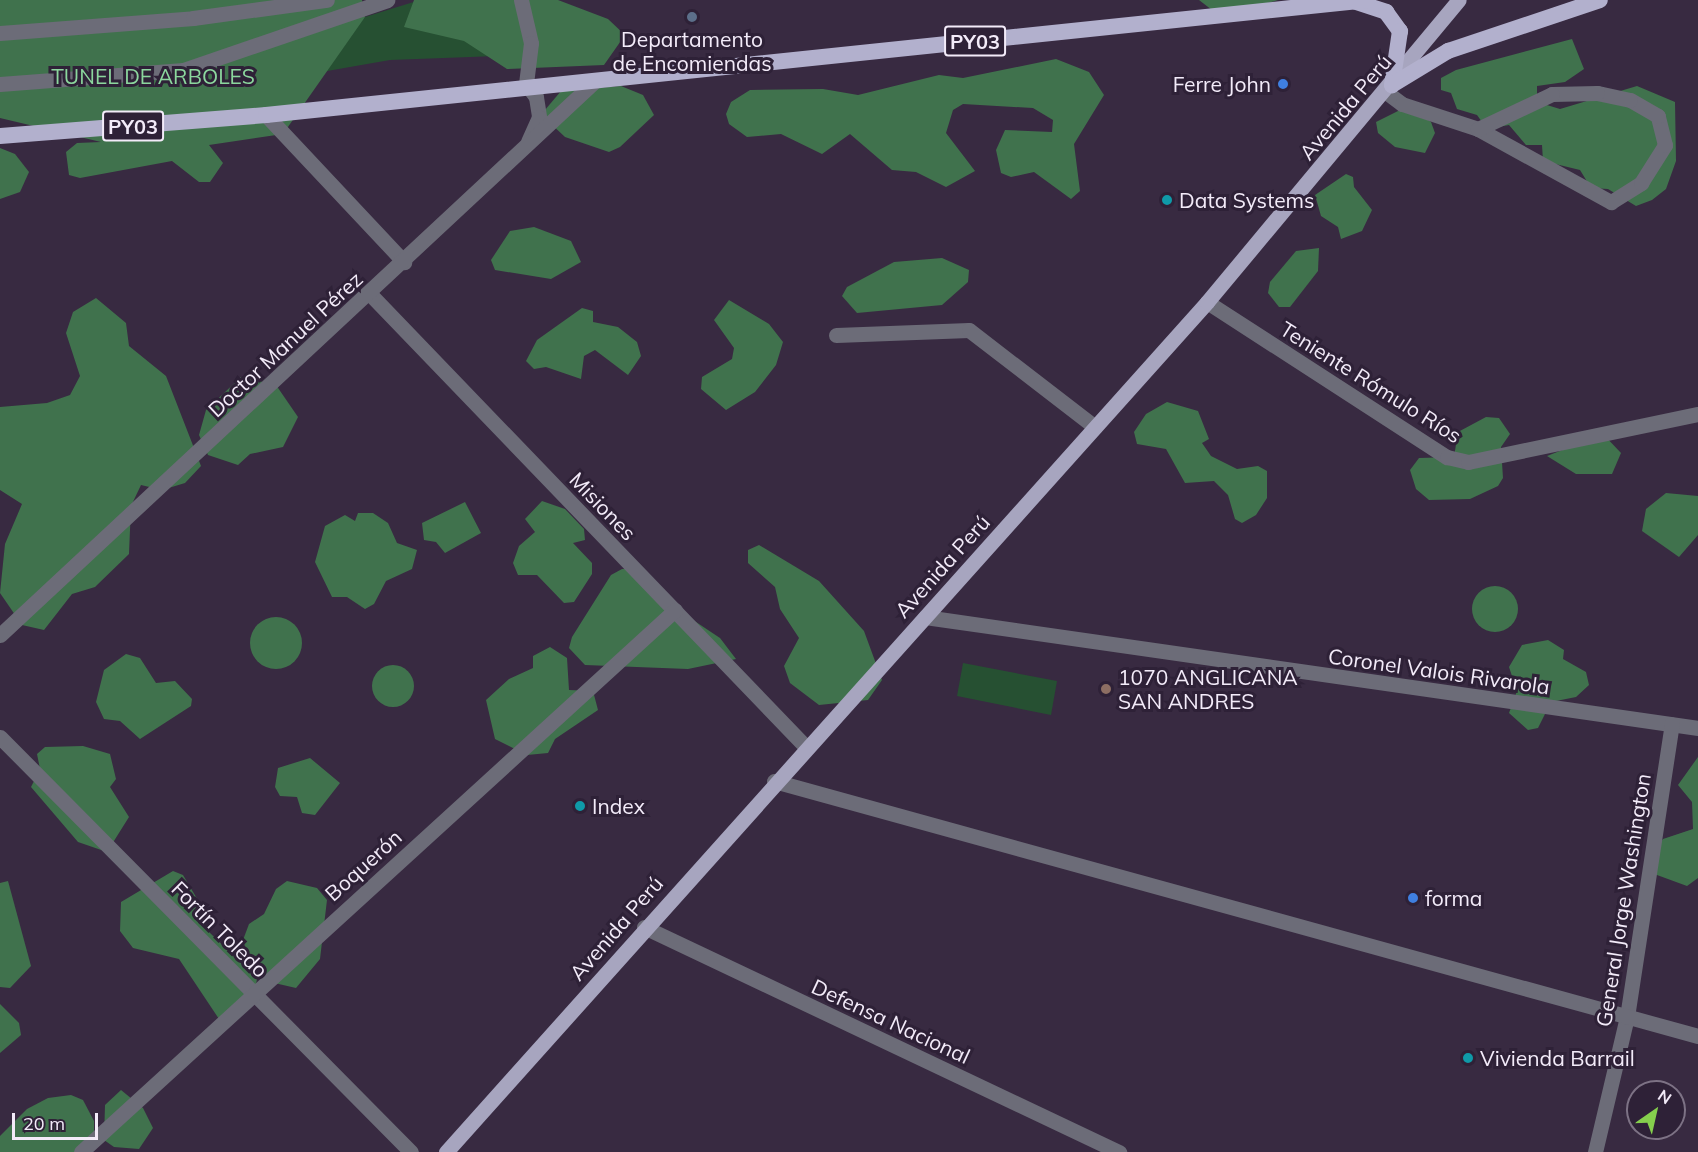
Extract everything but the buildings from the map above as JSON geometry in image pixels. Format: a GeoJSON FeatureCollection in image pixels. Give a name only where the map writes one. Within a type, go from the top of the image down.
{"type":"FeatureCollection","features":[{"type":"Feature","properties":{"kind":"highway"},"geometry":{"type":"LineString","coordinates":[[1389,89],[1455,48],[1600,0]]}},
{"type":"Feature","properties":{"kind":"highway","name":"PY03"},"geometry":{"type":"LineString","coordinates":[[0,136],[266,115],[526,84],[596,80],[1362,1]]}},
{"type":"Feature","properties":{"kind":"highway"},"geometry":{"type":"LineString","coordinates":[[1362,1],[1386,12],[1400,31],[1389,89]]}},
{"type":"Feature","properties":{"kind":"main road","name":"Avenida Perú"},"geometry":{"type":"LineString","coordinates":[[446,1152],[774,781],[925,617],[1207,302],[1389,89],[1459,0]]}},
{"type":"Feature","properties":{"kind":"street"},"geometry":{"type":"LineString","coordinates":[[0,33],[193,18],[327,0]]}},
{"type":"Feature","properties":{"kind":"street"},"geometry":{"type":"LineString","coordinates":[[0,84],[183,70],[387,0]]}},
{"type":"Feature","properties":{"kind":"street"},"geometry":{"type":"LineString","coordinates":[[521,0],[531,43],[526,84],[536,97],[539,117],[525,148]]}},
{"type":"Feature","properties":{"kind":"street","name":"Doctor Manuel Pérez"},"geometry":{"type":"LineString","coordinates":[[0,635],[370,294],[596,80]]}},
{"type":"Feature","properties":{"kind":"street"},"geometry":{"type":"LineString","coordinates":[[1389,89],[1402,104],[1478,129],[1611,202],[1641,183],[1665,145],[1658,116],[1630,100],[1597,93],[1552,94],[1478,129]]}},
{"type":"Feature","properties":{"kind":"street"},"geometry":{"type":"LineString","coordinates":[[266,115],[404,262]]}},
{"type":"Feature","properties":{"kind":"street","name":"Misiones"},"geometry":{"type":"LineString","coordinates":[[370,294],[806,747]]}},
{"type":"Feature","properties":{"kind":"street","name":"Teniente Rómulo Ríos"},"geometry":{"type":"LineString","coordinates":[[1207,302],[1447,457],[1468,462],[1698,414]]}},
{"type":"Feature","properties":{"kind":"street"},"geometry":{"type":"LineString","coordinates":[[836,335],[969,330],[1095,427]]}},
{"type":"Feature","properties":{"kind":"street","name":"Boquerón"},"geometry":{"type":"LineString","coordinates":[[81,1152],[675,610]]}},
{"type":"Feature","properties":{"kind":"street","name":"Coronel Valois Rivarola"},"geometry":{"type":"LineString","coordinates":[[925,617],[1698,728]]}},
{"type":"Feature","properties":{"kind":"street","name":"General Jorge Washington"},"geometry":{"type":"LineString","coordinates":[[1595,1152],[1628,1017],[1672,724]]}},
{"type":"Feature","properties":{"kind":"street","name":"Fortín Toledo"},"geometry":{"type":"LineString","coordinates":[[0,736],[411,1152]]}},
{"type":"Feature","properties":{"kind":"street"},"geometry":{"type":"LineString","coordinates":[[774,781],[1698,1036]]}},
{"type":"Feature","properties":{"kind":"street","name":"Defensa Nacional"},"geometry":{"type":"LineString","coordinates":[[645,927],[1119,1152]]}},
{"type":"Feature","properties":{"kind":"green space","name":"TUNEL DE ARBOLES"},"geometry":{"type":"Polygon","coordinates":[[[0,0],[362,0],[365,17],[283,134],[209,145],[223,163],[210,182],[199,182],[172,161],[80,178],[69,175],[66,152],[77,143],[101,142],[0,118],[0,0]]]}},
{"type":"Feature","properties":{"kind":"green space"},"geometry":{"type":"Polygon","coordinates":[[[414,0],[558,0],[608,19],[625,35],[604,65],[507,69],[464,41],[404,27],[414,0]]]}},
{"type":"Feature","properties":{"kind":"green space"},"geometry":{"type":"Polygon","coordinates":[[[420,0],[497,56],[390,60],[293,77],[288,58],[365,17],[420,0]]]}},
{"type":"Feature","properties":{"kind":"green space"},"geometry":{"type":"Polygon","coordinates":[[[1199,0],[1278,0],[1221,17],[1199,0]]]}},
{"type":"Feature","properties":{"kind":"green space"},"geometry":{"type":"Polygon","coordinates":[[[1572,39],[1584,69],[1565,82],[1537,86],[1537,102],[1560,109],[1637,86],[1675,102],[1676,161],[1666,189],[1652,200],[1636,206],[1608,189],[1591,188],[1580,170],[1543,161],[1542,145],[1526,145],[1509,125],[1487,129],[1477,115],[1457,109],[1451,93],[1441,90],[1441,78],[1456,70],[1572,39]]]}},
{"type":"Feature","properties":{"kind":"green space"},"geometry":{"type":"Polygon","coordinates":[[[1056,59],[1089,72],[1104,95],[1074,144],[1080,191],[1071,199],[1034,172],[1011,177],[1001,173],[996,150],[1005,130],[1052,132],[1053,120],[1033,108],[963,104],[953,110],[946,133],[975,171],[946,187],[916,172],[892,170],[850,134],[822,154],[781,134],[747,137],[729,124],[726,114],[731,102],[750,90],[823,89],[858,95],[939,75],[963,78],[1056,59]]]}},
{"type":"Feature","properties":{"kind":"green space"},"geometry":{"type":"Polygon","coordinates":[[[621,86],[643,95],[654,115],[620,147],[609,152],[565,137],[548,121],[545,110],[561,91],[621,86]]]}},
{"type":"Feature","properties":{"kind":"green space"},"geometry":{"type":"Polygon","coordinates":[[[1408,106],[1431,122],[1435,133],[1425,153],[1395,147],[1378,133],[1376,122],[1408,106]]]}},
{"type":"Feature","properties":{"kind":"green space"},"geometry":{"type":"Polygon","coordinates":[[[0,148],[15,154],[29,172],[20,192],[0,199],[0,148]]]}},
{"type":"Feature","properties":{"kind":"green space"},"geometry":{"type":"Polygon","coordinates":[[[1346,174],[1353,177],[1354,187],[1372,210],[1362,231],[1341,239],[1338,227],[1321,216],[1315,195],[1346,174]]]}},
{"type":"Feature","properties":{"kind":"green space"},"geometry":{"type":"Polygon","coordinates":[[[534,227],[571,241],[581,262],[551,279],[495,270],[491,260],[510,231],[534,227]]]}},
{"type":"Feature","properties":{"kind":"green space"},"geometry":{"type":"Polygon","coordinates":[[[1319,248],[1318,271],[1290,307],[1279,307],[1268,293],[1270,282],[1296,251],[1319,248]]]}},
{"type":"Feature","properties":{"kind":"green space"},"geometry":{"type":"Polygon","coordinates":[[[942,258],[969,270],[968,282],[942,305],[857,313],[842,296],[847,287],[894,262],[942,258]]]}},
{"type":"Feature","properties":{"kind":"green space"},"geometry":{"type":"Polygon","coordinates":[[[96,298],[126,323],[129,346],[166,376],[201,466],[185,483],[162,490],[141,485],[131,506],[129,554],[95,587],[72,594],[44,630],[22,625],[0,593],[5,544],[22,504],[0,490],[0,407],[47,403],[70,395],[80,376],[66,333],[73,312],[96,298]]]}},
{"type":"Feature","properties":{"kind":"green space"},"geometry":{"type":"Polygon","coordinates":[[[729,300],[769,324],[783,342],[776,365],[755,392],[726,410],[701,389],[702,377],[732,359],[734,348],[714,320],[729,300]]]}},
{"type":"Feature","properties":{"kind":"green space"},"geometry":{"type":"Polygon","coordinates":[[[582,308],[593,311],[593,322],[618,327],[637,342],[641,356],[628,375],[595,350],[584,356],[581,379],[546,367],[534,369],[526,361],[537,340],[582,308]]]}},
{"type":"Feature","properties":{"kind":"green space"},"geometry":{"type":"Polygon","coordinates":[[[241,377],[276,385],[298,417],[283,447],[250,454],[238,465],[208,455],[199,435],[206,410],[241,377]]]}},
{"type":"Feature","properties":{"kind":"green space"},"geometry":{"type":"Polygon","coordinates":[[[1167,402],[1198,411],[1209,439],[1202,443],[1211,456],[1237,469],[1258,466],[1267,471],[1267,498],[1256,515],[1242,523],[1235,519],[1228,495],[1214,481],[1185,483],[1166,449],[1137,444],[1134,432],[1146,414],[1167,402]]]}},
{"type":"Feature","properties":{"kind":"green space"},"geometry":{"type":"Polygon","coordinates":[[[1486,417],[1499,418],[1510,434],[1501,447],[1503,478],[1498,486],[1470,499],[1429,500],[1416,489],[1410,470],[1419,458],[1454,457],[1458,432],[1486,417]]]}},
{"type":"Feature","properties":{"kind":"green space"},"geometry":{"type":"Polygon","coordinates":[[[1603,434],[1621,453],[1612,474],[1576,474],[1547,456],[1603,434]]]}},
{"type":"Feature","properties":{"kind":"green space"},"geometry":{"type":"Polygon","coordinates":[[[1666,493],[1698,496],[1698,535],[1679,557],[1642,531],[1646,509],[1666,493]]]}},
{"type":"Feature","properties":{"kind":"green space"},"geometry":{"type":"Polygon","coordinates":[[[542,501],[565,509],[584,529],[585,540],[573,543],[592,563],[592,574],[574,602],[564,603],[537,575],[518,575],[513,563],[519,546],[535,532],[525,519],[542,501]]]}},
{"type":"Feature","properties":{"kind":"green space"},"geometry":{"type":"Polygon","coordinates":[[[465,502],[481,533],[445,553],[436,542],[424,540],[422,523],[465,502]]]}},
{"type":"Feature","properties":{"kind":"green space"},"geometry":{"type":"Polygon","coordinates":[[[358,513],[373,513],[388,523],[397,543],[417,550],[412,569],[386,581],[374,604],[365,609],[347,597],[332,597],[315,562],[325,526],[345,515],[355,521],[358,513]]]}},
{"type":"Feature","properties":{"kind":"green space"},"geometry":{"type":"Polygon","coordinates":[[[759,545],[819,581],[864,631],[882,680],[868,700],[819,705],[790,683],[784,666],[799,638],[780,609],[775,587],[748,563],[748,550],[759,545]]]}},
{"type":"Feature","properties":{"kind":"green space"},"geometry":{"type":"Polygon","coordinates":[[[622,569],[634,569],[678,610],[720,638],[736,659],[688,669],[585,665],[569,648],[572,637],[611,575],[622,569]]]}},
{"type":"Feature","properties":{"kind":"green space"},"geometry":{"type":"Polygon","coordinates":[[[1495,586],[1511,593],[1518,609],[1511,625],[1495,632],[1479,625],[1472,609],[1479,593],[1495,586]]]}},
{"type":"Feature","properties":{"kind":"green space"},"geometry":{"type":"Polygon","coordinates":[[[271,617],[281,617],[295,624],[302,643],[295,662],[281,669],[271,669],[261,665],[254,658],[250,648],[250,638],[254,628],[261,621],[271,617]]]}},
{"type":"Feature","properties":{"kind":"green space"},"geometry":{"type":"Polygon","coordinates":[[[1548,640],[1564,650],[1563,659],[1586,672],[1589,685],[1576,697],[1551,702],[1538,728],[1528,730],[1509,713],[1517,691],[1509,667],[1522,645],[1548,640]]]}},
{"type":"Feature","properties":{"kind":"green space"},"geometry":{"type":"Polygon","coordinates":[[[550,647],[567,658],[569,690],[593,691],[598,710],[555,739],[548,753],[527,755],[495,739],[486,700],[509,679],[533,668],[533,656],[550,647]]]}},
{"type":"Feature","properties":{"kind":"green space"},"geometry":{"type":"Polygon","coordinates":[[[126,654],[140,658],[156,683],[175,681],[192,699],[191,706],[140,739],[120,721],[104,719],[96,702],[104,670],[126,654]]]}},
{"type":"Feature","properties":{"kind":"green space"},"geometry":{"type":"Polygon","coordinates":[[[963,663],[1057,681],[1051,715],[957,696],[963,663]]]}},
{"type":"Feature","properties":{"kind":"green space"},"geometry":{"type":"Polygon","coordinates":[[[393,665],[408,671],[414,686],[408,701],[393,707],[378,701],[372,686],[378,671],[393,665]]]}},
{"type":"Feature","properties":{"kind":"green space"},"geometry":{"type":"Polygon","coordinates":[[[83,746],[110,754],[116,779],[110,787],[129,817],[107,852],[78,842],[31,787],[40,769],[37,754],[45,747],[83,746]]]}},
{"type":"Feature","properties":{"kind":"green space"},"geometry":{"type":"Polygon","coordinates":[[[1698,757],[1698,878],[1687,886],[1657,875],[1657,848],[1663,839],[1693,829],[1692,802],[1678,785],[1698,757]]]}},
{"type":"Feature","properties":{"kind":"green space"},"geometry":{"type":"Polygon","coordinates":[[[310,758],[340,783],[315,815],[302,813],[297,797],[280,796],[275,787],[278,768],[310,758]]]}},
{"type":"Feature","properties":{"kind":"green space"},"geometry":{"type":"Polygon","coordinates":[[[173,871],[183,875],[202,907],[207,930],[257,979],[253,1000],[221,1022],[179,959],[133,948],[120,931],[121,902],[173,871]]]}},
{"type":"Feature","properties":{"kind":"green space"},"geometry":{"type":"Polygon","coordinates":[[[8,881],[31,966],[10,988],[0,987],[0,883],[8,881]]]}},
{"type":"Feature","properties":{"kind":"green space"},"geometry":{"type":"Polygon","coordinates":[[[287,881],[317,888],[327,900],[320,959],[296,988],[270,982],[249,959],[243,940],[249,924],[264,914],[276,889],[287,881]]]}},
{"type":"Feature","properties":{"kind":"green space"},"geometry":{"type":"Polygon","coordinates":[[[0,1004],[19,1023],[21,1035],[0,1053],[0,1004]]]}},
{"type":"Feature","properties":{"kind":"green space"},"geometry":{"type":"Polygon","coordinates":[[[121,1090],[143,1108],[153,1128],[139,1149],[114,1147],[104,1140],[105,1105],[121,1090]]]}},
{"type":"Feature","properties":{"kind":"green space"},"geometry":{"type":"Polygon","coordinates":[[[71,1095],[83,1100],[94,1121],[94,1134],[81,1152],[0,1152],[0,1136],[27,1109],[48,1098],[71,1095]]]}},
{"type":"Feature","properties":{"kind":"place","name":"Departamento de Encomiendas"},"geometry":{"type":"Point","coordinates":[692,17]}},
{"type":"Feature","properties":{"kind":"place","name":"Ferre John"},"geometry":{"type":"Point","coordinates":[1283,84]}},
{"type":"Feature","properties":{"kind":"place","name":"Data Systems"},"geometry":{"type":"Point","coordinates":[1167,200]}},
{"type":"Feature","properties":{"kind":"place","name":"1070 ANGLICANA SAN ANDRES"},"geometry":{"type":"Point","coordinates":[1106,689]}},
{"type":"Feature","properties":{"kind":"place","name":"Index"},"geometry":{"type":"Point","coordinates":[580,806]}},
{"type":"Feature","properties":{"kind":"place","name":"forma"},"geometry":{"type":"Point","coordinates":[1413,898]}},
{"type":"Feature","properties":{"kind":"place","name":"Vivienda Barrail"},"geometry":{"type":"Point","coordinates":[1468,1058]}}]}
